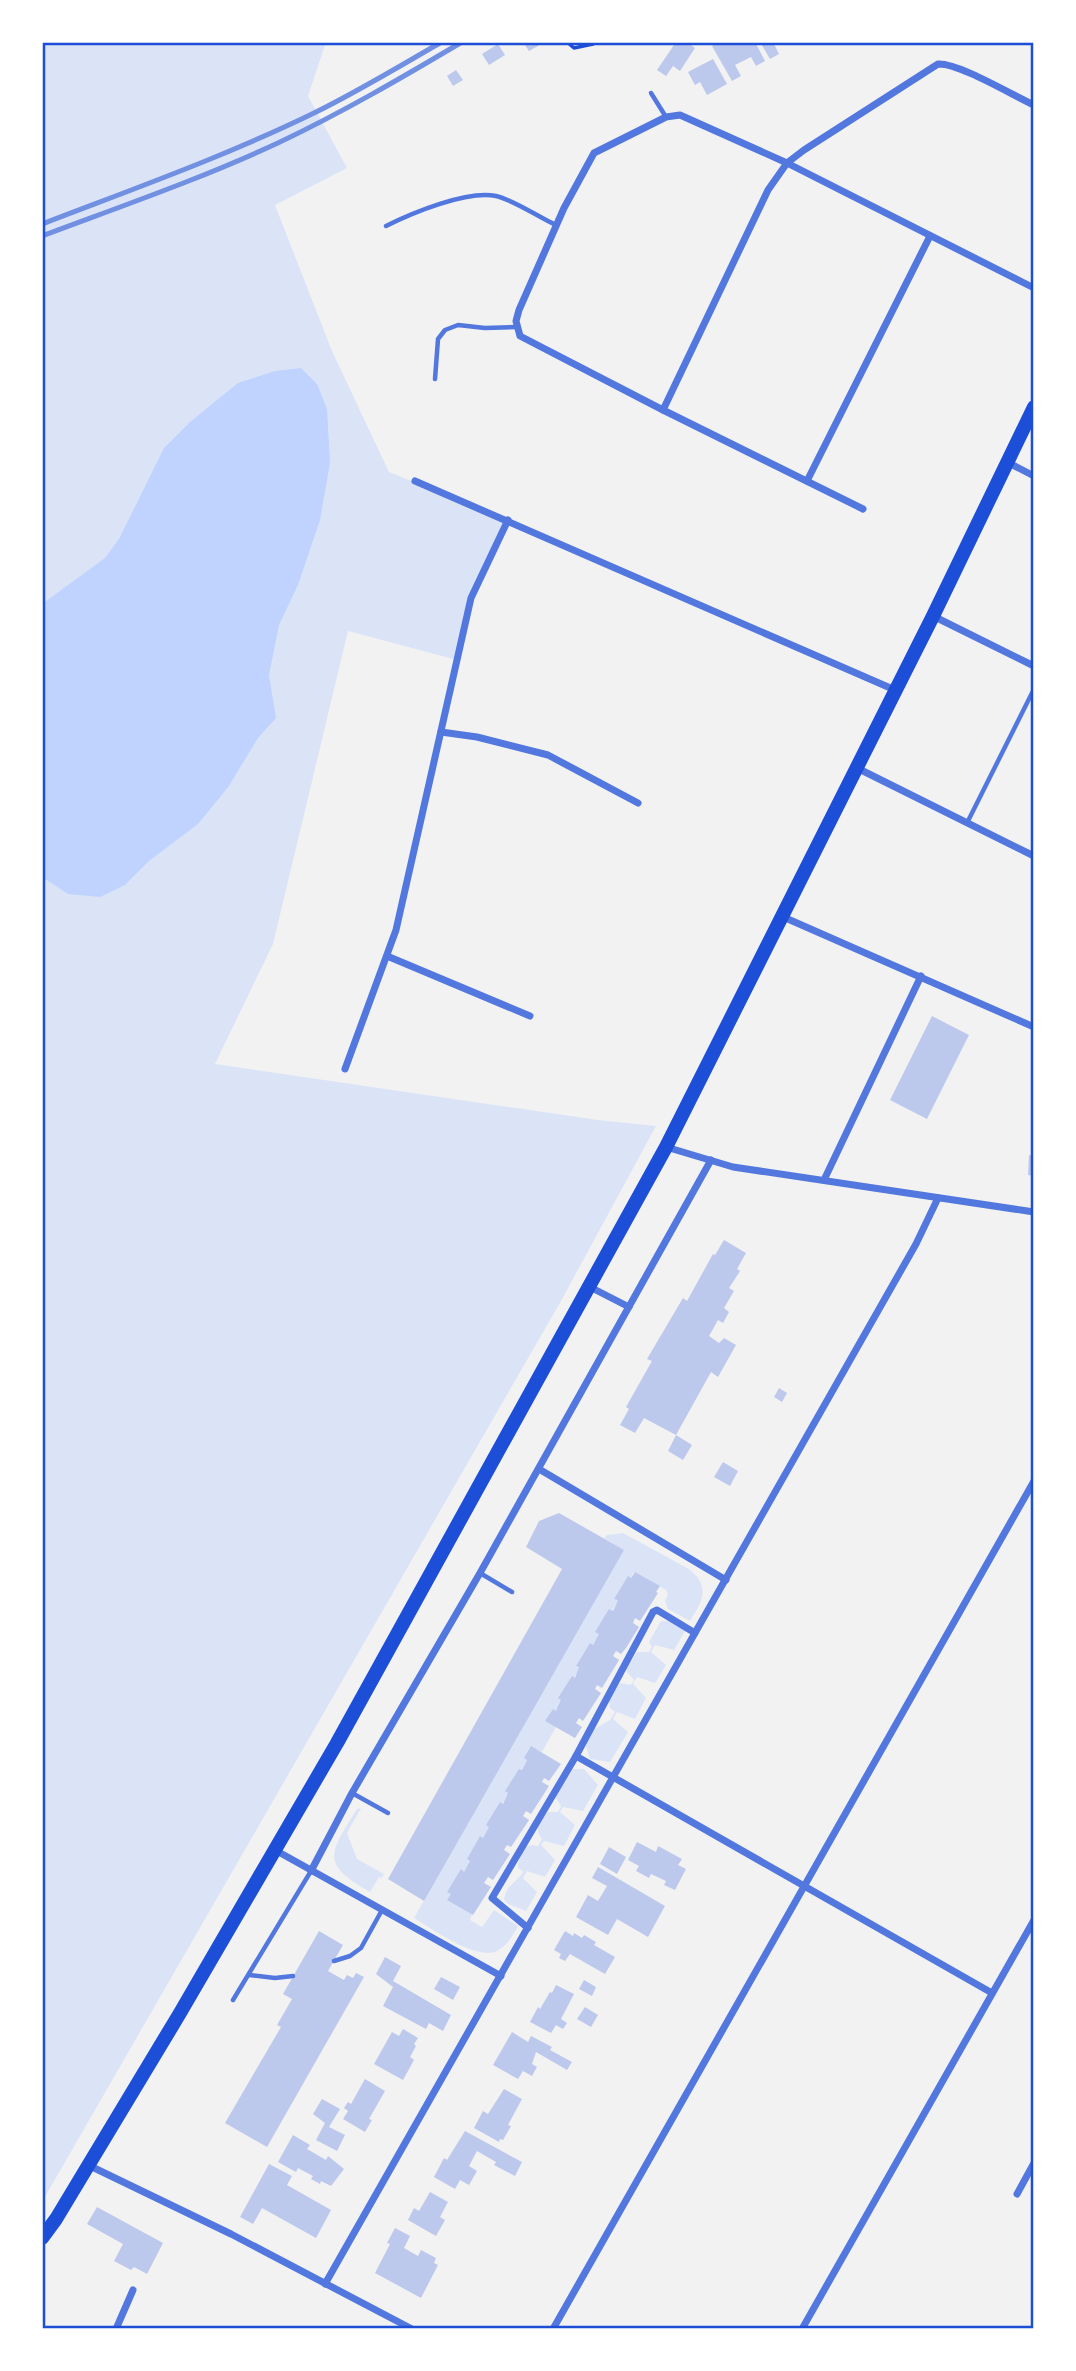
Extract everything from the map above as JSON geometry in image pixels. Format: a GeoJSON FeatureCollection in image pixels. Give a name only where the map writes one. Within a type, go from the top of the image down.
{"type":"FeatureCollection","features":[{"type":"Feature","properties":{"kind":"main road"},"geometry":{"type":"LineString","coordinates":[[42,2238],[89,2165],[337,1743],[666,1147],[933,616],[1034,407]]}},
{"type":"Feature","properties":{"kind":"street"},"geometry":{"type":"LineString","coordinates":[[663,410],[768,190],[787,163],[841,125],[938,64],[954,67],[1034,105]]}},
{"type":"Feature","properties":{"kind":"street"},"geometry":{"type":"LineString","coordinates":[[863,509],[523,339],[517,327],[519,310],[556,226],[594,153],[666,117],[680,115],[787,163],[1034,288]]}},
{"type":"Feature","properties":{"kind":"street"},"geometry":{"type":"LineString","coordinates":[[807,481],[930,236]]}},
{"type":"Feature","properties":{"kind":"street"},"geometry":{"type":"LineString","coordinates":[[1007,462],[1034,476]]}},
{"type":"Feature","properties":{"kind":"street"},"geometry":{"type":"LineString","coordinates":[[415,481],[895,690]]}},
{"type":"Feature","properties":{"kind":"street"},"geometry":{"type":"LineString","coordinates":[[345,1069],[396,930],[471,598],[508,520]]}},
{"type":"Feature","properties":{"kind":"street"},"geometry":{"type":"LineString","coordinates":[[933,616],[1034,666]]}},
{"type":"Feature","properties":{"kind":"street"},"geometry":{"type":"LineString","coordinates":[[441,732],[477,737],[548,755],[638,803]]}},
{"type":"Feature","properties":{"kind":"street"},"geometry":{"type":"LineString","coordinates":[[857,768],[1034,856]]}},
{"type":"Feature","properties":{"kind":"street"},"geometry":{"type":"LineString","coordinates":[[781,916],[1034,1027]]}},
{"type":"Feature","properties":{"kind":"street"},"geometry":{"type":"LineString","coordinates":[[387,956],[530,1016]]}},
{"type":"Feature","properties":{"kind":"street"},"geometry":{"type":"LineString","coordinates":[[824,1180],[920,976]]}},
{"type":"Feature","properties":{"kind":"street"},"geometry":{"type":"LineString","coordinates":[[666,1147],[733,1167],[1034,1212]]}},
{"type":"Feature","properties":{"kind":"street"},"geometry":{"type":"LineString","coordinates":[[311,1871],[352,1793],[539,1469],[711,1160]]}},
{"type":"Feature","properties":{"kind":"street"},"geometry":{"type":"LineString","coordinates":[[325,2284],[916,1244],[938,1198]]}},
{"type":"Feature","properties":{"kind":"street"},"geometry":{"type":"LineString","coordinates":[[590,1287],[629,1307]]}},
{"type":"Feature","properties":{"kind":"street"},"geometry":{"type":"LineString","coordinates":[[539,1469],[726,1580]]}},
{"type":"Feature","properties":{"kind":"street"},"geometry":{"type":"LineString","coordinates":[[553,2329],[1034,1481]]}},
{"type":"Feature","properties":{"kind":"street"},"geometry":{"type":"LineString","coordinates":[[528,1928],[492,1901],[493,1897],[576,1756],[653,1612],[657,1610],[695,1633]]}},
{"type":"Feature","properties":{"kind":"street"},"geometry":{"type":"LineString","coordinates":[[576,1756],[992,1993]]}},
{"type":"Feature","properties":{"kind":"street"},"geometry":{"type":"LineString","coordinates":[[275,1850],[501,1976]]}},
{"type":"Feature","properties":{"kind":"street"},"geometry":{"type":"LineString","coordinates":[[802,2329],[1034,1920]]}},
{"type":"Feature","properties":{"kind":"street"},"geometry":{"type":"LineString","coordinates":[[1017,2194],[1034,2162]]}},
{"type":"Feature","properties":{"kind":"street"},"geometry":{"type":"LineString","coordinates":[[89,2165],[230,2234],[412,2329]]}},
{"type":"Feature","properties":{"kind":"street"},"geometry":{"type":"LineString","coordinates":[[116,2329],[133,2291]]}},
{"type":"Feature","properties":{"kind":"lane"},"geometry":{"type":"LineString","coordinates":[[650,93],[666,117]]}},
{"type":"Feature","properties":{"kind":"lane"},"geometry":{"type":"LineString","coordinates":[[386,226],[408,215],[442,204],[485,195],[498,197],[556,226]]}},
{"type":"Feature","properties":{"kind":"lane"},"geometry":{"type":"LineString","coordinates":[[435,379],[438,339],[450,327],[517,327]]}},
{"type":"Feature","properties":{"kind":"lane"},"geometry":{"type":"LineString","coordinates":[[967,822],[1034,689]]}},
{"type":"Feature","properties":{"kind":"lane"},"geometry":{"type":"LineString","coordinates":[[480,1573],[512,1592]]}},
{"type":"Feature","properties":{"kind":"lane"},"geometry":{"type":"LineString","coordinates":[[352,1793],[388,1813]]}},
{"type":"Feature","properties":{"kind":"lane"},"geometry":{"type":"LineString","coordinates":[[233,2000],[311,1871]]}},
{"type":"Feature","properties":{"kind":"lane"},"geometry":{"type":"LineString","coordinates":[[334,1961],[350,1956],[361,1948],[382,1909]]}},
{"type":"Feature","properties":{"kind":"lane"},"geometry":{"type":"LineString","coordinates":[[249,1975],[275,1978],[293,1976]]}},
{"type":"Feature","properties":{"kind":"path"},"geometry":{"type":"LineString","coordinates":[[567,42],[574,48],[593,44]]}},
{"type":"Feature","properties":{"kind":"shaded area"},"geometry":{"type":"Polygon","coordinates":[[[42,42],[326,42],[308,96],[347,168],[275,205],[332,351],[389,472],[508,520],[471,598],[457,660],[348,631],[273,944],[215,1064],[598,1120],[656,1126],[561,1301],[42,2202],[42,42]]]}},
{"type":"Feature","properties":{"kind":"shaded area"},"geometry":{"type":"Polygon","coordinates":[[[623,1533],[689,1569],[700,1582],[703,1594],[701,1600],[690,1621],[668,1609],[665,1601],[668,1594],[666,1590],[634,1572],[556,1711],[545,1721],[556,1727],[542,1752],[531,1747],[527,1760],[448,1900],[472,1914],[470,1920],[482,1927],[494,1910],[518,1926],[501,1949],[488,1953],[478,1952],[443,1936],[414,1918],[623,1550],[604,1538],[607,1535],[623,1533]]]}},
{"type":"Feature","properties":{"kind":"shaded area"},"geometry":{"type":"Polygon","coordinates":[[[661,1621],[668,1621],[685,1631],[674,1650],[655,1645],[651,1652],[666,1665],[655,1683],[637,1677],[633,1684],[646,1698],[635,1719],[617,1712],[613,1719],[628,1732],[610,1762],[590,1759],[585,1743],[594,1729],[610,1720],[615,1712],[610,1708],[609,1700],[616,1686],[621,1683],[631,1685],[634,1680],[627,1668],[637,1652],[649,1652],[652,1647],[649,1642],[661,1621]]]}},
{"type":"Feature","properties":{"kind":"shaded area"},"geometry":{"type":"Polygon","coordinates":[[[573,1769],[584,1769],[598,1785],[583,1811],[563,1807],[560,1812],[575,1825],[564,1846],[544,1841],[541,1845],[555,1860],[545,1877],[527,1871],[523,1878],[537,1892],[526,1911],[508,1904],[504,1900],[507,1891],[523,1872],[518,1867],[520,1855],[524,1847],[538,1846],[542,1839],[538,1832],[542,1818],[548,1812],[558,1812],[561,1806],[555,1797],[573,1769]]]}},
{"type":"Feature","properties":{"kind":"shaded area"},"geometry":{"type":"Polygon","coordinates":[[[361,1808],[347,1833],[357,1859],[384,1874],[382,1878],[379,1877],[370,1892],[343,1873],[336,1865],[334,1856],[340,1836],[357,1809],[361,1808]]]}},
{"type":"Feature","properties":{"kind":"water"},"geometry":{"type":"Polygon","coordinates":[[[301,368],[317,384],[327,409],[330,463],[320,520],[298,585],[279,625],[269,675],[276,718],[258,738],[229,786],[198,824],[149,861],[125,885],[100,897],[68,894],[42,877],[42,604],[105,558],[119,539],[164,448],[190,422],[238,383],[275,371],[301,368]]]}},
{"type":"Feature","properties":{"kind":"building"},"geometry":{"type":"Polygon","coordinates":[[[523,42],[545,42],[529,51],[523,42]]]}},
{"type":"Feature","properties":{"kind":"building"},"geometry":{"type":"Polygon","coordinates":[[[676,42],[687,42],[695,48],[680,71],[673,66],[666,76],[657,70],[676,42]]]}},
{"type":"Feature","properties":{"kind":"building"},"geometry":{"type":"Polygon","coordinates":[[[719,42],[755,42],[765,61],[756,66],[751,57],[735,65],[741,76],[732,81],[712,46],[719,42]]]}},
{"type":"Feature","properties":{"kind":"building"},"geometry":{"type":"Polygon","coordinates":[[[760,42],[773,42],[779,54],[770,59],[760,42]]]}},
{"type":"Feature","properties":{"kind":"building"},"geometry":{"type":"Polygon","coordinates":[[[498,44],[505,55],[489,65],[482,54],[498,44]]]}},
{"type":"Feature","properties":{"kind":"building"},"geometry":{"type":"Polygon","coordinates":[[[713,59],[727,84],[707,95],[700,82],[695,85],[688,72],[713,59]]]}},
{"type":"Feature","properties":{"kind":"building"},"geometry":{"type":"Polygon","coordinates":[[[456,70],[463,80],[453,86],[447,76],[456,70]]]}},
{"type":"Feature","properties":{"kind":"building"},"geometry":{"type":"Polygon","coordinates":[[[932,1016],[969,1035],[927,1119],[890,1100],[932,1016]]]}},
{"type":"Feature","properties":{"kind":"building"},"geometry":{"type":"Polygon","coordinates":[[[1029,1155],[1034,1156],[1034,1176],[1028,1175],[1029,1155]]]}},
{"type":"Feature","properties":{"kind":"building"},"geometry":{"type":"Polygon","coordinates":[[[724,1240],[746,1253],[737,1269],[740,1271],[729,1288],[734,1291],[724,1308],[729,1312],[723,1323],[718,1320],[709,1336],[719,1343],[724,1338],[736,1345],[718,1377],[711,1372],[676,1435],[644,1418],[635,1433],[620,1425],[629,1409],[626,1407],[652,1361],[647,1359],[683,1298],[687,1301],[713,1254],[715,1255],[724,1240]]]}},
{"type":"Feature","properties":{"kind":"building"},"geometry":{"type":"Polygon","coordinates":[[[779,1388],[787,1393],[782,1402],[774,1397],[779,1388]]]}},
{"type":"Feature","properties":{"kind":"building"},"geometry":{"type":"Polygon","coordinates":[[[676,1435],[692,1445],[683,1460],[668,1451],[676,1435]]]}},
{"type":"Feature","properties":{"kind":"building"},"geometry":{"type":"Polygon","coordinates":[[[723,1462],[738,1471],[730,1486],[714,1477],[723,1462]]]}},
{"type":"Feature","properties":{"kind":"building"},"geometry":{"type":"Polygon","coordinates":[[[559,1513],[624,1550],[424,1901],[388,1879],[562,1569],[526,1547],[539,1521],[559,1513]]]}},
{"type":"Feature","properties":{"kind":"building"},"geometry":{"type":"Polygon","coordinates":[[[635,1572],[660,1586],[656,1592],[658,1593],[640,1621],[635,1618],[633,1623],[639,1627],[626,1648],[621,1654],[616,1651],[613,1656],[619,1660],[602,1688],[597,1685],[595,1689],[601,1693],[583,1721],[579,1718],[576,1723],[582,1727],[575,1738],[545,1721],[553,1709],[556,1711],[561,1700],[558,1698],[572,1676],[575,1678],[579,1667],[576,1666],[599,1634],[595,1632],[609,1609],[613,1611],[618,1600],[614,1599],[628,1576],[631,1578],[635,1572]]]}},
{"type":"Feature","properties":{"kind":"building"},"geometry":{"type":"Polygon","coordinates":[[[531,1746],[561,1764],[549,1781],[544,1778],[542,1782],[549,1786],[531,1814],[526,1811],[523,1816],[529,1820],[511,1847],[507,1845],[504,1850],[510,1854],[493,1880],[488,1877],[484,1883],[491,1887],[473,1915],[447,1900],[451,1894],[447,1892],[461,1869],[464,1872],[470,1861],[467,1859],[480,1836],[483,1838],[489,1827],[486,1825],[500,1802],[503,1804],[508,1793],[505,1791],[519,1769],[522,1770],[527,1760],[524,1758],[531,1746]]]}},
{"type":"Feature","properties":{"kind":"building"},"geometry":{"type":"Polygon","coordinates":[[[637,1842],[656,1852],[658,1846],[682,1859],[678,1865],[686,1869],[675,1890],[664,1885],[666,1881],[651,1874],[649,1878],[636,1871],[639,1866],[628,1860],[637,1842]]]}},
{"type":"Feature","properties":{"kind":"building"},"geometry":{"type":"Polygon","coordinates":[[[609,1847],[626,1857],[617,1874],[600,1864],[609,1847]]]}},
{"type":"Feature","properties":{"kind":"building"},"geometry":{"type":"Polygon","coordinates":[[[598,1867],[665,1906],[648,1937],[617,1919],[608,1935],[576,1917],[588,1895],[598,1901],[607,1886],[592,1878],[598,1867]]]}},
{"type":"Feature","properties":{"kind":"building"},"geometry":{"type":"Polygon","coordinates":[[[319,1931],[343,1945],[328,1971],[344,1980],[347,1975],[353,1978],[356,1973],[364,1977],[267,2147],[225,2123],[281,2027],[277,2025],[292,1999],[283,1994],[319,1931]]]}},
{"type":"Feature","properties":{"kind":"building"},"geometry":{"type":"Polygon","coordinates":[[[565,1931],[582,1938],[584,1935],[596,1942],[594,1945],[615,1957],[605,1974],[570,1954],[565,1961],[559,1958],[561,1954],[554,1950],[565,1931]]]}},
{"type":"Feature","properties":{"kind":"building"},"geometry":{"type":"Polygon","coordinates":[[[385,1957],[401,1966],[393,1981],[451,2015],[443,2031],[429,2023],[426,2029],[383,2006],[393,1987],[376,1974],[385,1957]]]}},
{"type":"Feature","properties":{"kind":"building"},"geometry":{"type":"Polygon","coordinates":[[[441,1977],[460,1987],[453,2000],[434,1989],[441,1977]]]}},
{"type":"Feature","properties":{"kind":"building"},"geometry":{"type":"Polygon","coordinates":[[[584,1980],[596,1987],[592,1996],[579,1989],[584,1980]]]}},
{"type":"Feature","properties":{"kind":"building"},"geometry":{"type":"Polygon","coordinates":[[[556,1985],[574,1994],[561,2019],[567,2023],[563,2029],[556,2025],[551,2033],[530,2022],[556,1985]]]}},
{"type":"Feature","properties":{"kind":"building"},"geometry":{"type":"Polygon","coordinates":[[[585,2007],[598,2015],[591,2027],[577,2019],[585,2007]]]}},
{"type":"Feature","properties":{"kind":"building"},"geometry":{"type":"Polygon","coordinates":[[[403,2029],[418,2038],[410,2057],[414,2060],[403,2080],[374,2064],[392,2032],[399,2036],[403,2029]]]}},
{"type":"Feature","properties":{"kind":"building"},"geometry":{"type":"Polygon","coordinates":[[[512,2032],[528,2042],[531,2036],[572,2062],[567,2070],[536,2052],[532,2064],[537,2067],[532,2076],[523,2071],[518,2079],[493,2065],[512,2032]]]}},
{"type":"Feature","properties":{"kind":"building"},"geometry":{"type":"Polygon","coordinates":[[[365,2079],[385,2091],[369,2119],[372,2120],[365,2132],[343,2119],[348,2111],[344,2108],[348,2102],[351,2104],[365,2079]]]}},
{"type":"Feature","properties":{"kind":"building"},"geometry":{"type":"Polygon","coordinates":[[[504,2089],[522,2099],[508,2125],[511,2126],[499,2142],[474,2128],[483,2111],[488,2114],[504,2089]]]}},
{"type":"Feature","properties":{"kind":"building"},"geometry":{"type":"Polygon","coordinates":[[[322,2099],[340,2109],[329,2127],[345,2135],[337,2151],[316,2140],[325,2123],[313,2114],[322,2099]]]}},
{"type":"Feature","properties":{"kind":"building"},"geometry":{"type":"Polygon","coordinates":[[[465,2131],[522,2162],[515,2176],[494,2165],[496,2162],[477,2151],[469,2166],[477,2171],[469,2185],[460,2180],[455,2189],[434,2177],[444,2158],[447,2160],[465,2131]]]}},
{"type":"Feature","properties":{"kind":"building"},"geometry":{"type":"Polygon","coordinates":[[[293,2135],[310,2145],[307,2149],[326,2160],[328,2156],[344,2169],[331,2186],[321,2181],[320,2184],[311,2179],[313,2176],[298,2168],[296,2172],[278,2162],[293,2135]]]}},
{"type":"Feature","properties":{"kind":"building"},"geometry":{"type":"Polygon","coordinates":[[[269,2164],[292,2176],[287,2185],[331,2210],[316,2238],[262,2208],[253,2224],[240,2217],[269,2164]]]}},
{"type":"Feature","properties":{"kind":"building"},"geometry":{"type":"Polygon","coordinates":[[[430,2192],[448,2202],[440,2217],[445,2220],[436,2236],[408,2220],[414,2208],[419,2211],[430,2192]]]}},
{"type":"Feature","properties":{"kind":"building"},"geometry":{"type":"Polygon","coordinates":[[[97,2207],[163,2243],[147,2274],[134,2267],[131,2270],[114,2261],[123,2244],[87,2224],[97,2207]]]}},
{"type":"Feature","properties":{"kind":"building"},"geometry":{"type":"Polygon","coordinates":[[[395,2228],[410,2236],[404,2248],[418,2256],[421,2250],[436,2258],[434,2263],[438,2265],[421,2298],[375,2273],[395,2228]]]}},
{"type":"Feature","properties":{"kind":"railway"},"geometry":{"type":"LineString","coordinates":[[42,236],[192,180],[280,142],[350,106],[462,42]]}},
{"type":"Feature","properties":{"kind":"railway"},"geometry":{"type":"LineString","coordinates":[[42,224],[179,172],[281,129],[346,97],[440,43]]}}]}
